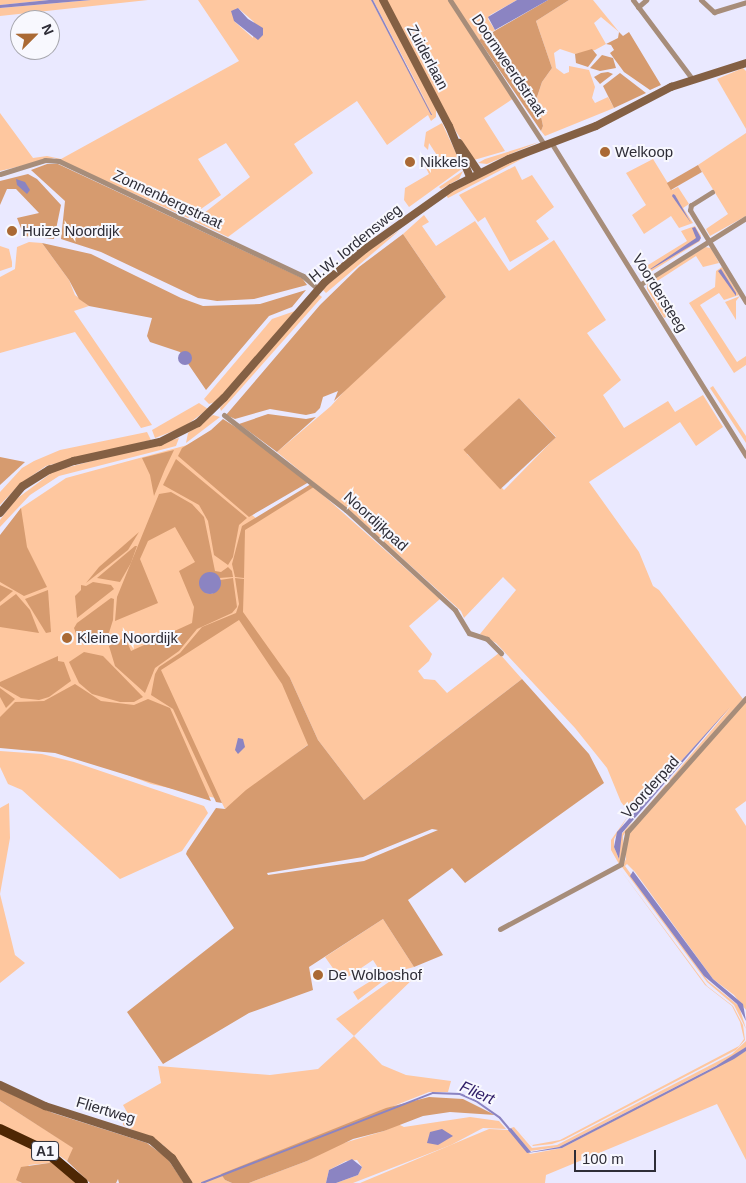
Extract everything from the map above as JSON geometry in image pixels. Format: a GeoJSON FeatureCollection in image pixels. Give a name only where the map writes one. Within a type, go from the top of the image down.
{"type":"FeatureCollection","features":[{"type":"Feature","properties":{"kind":"highway","name":"A1"},"geometry":{"type":"LineString","coordinates":[[0,1129],[44,1150],[83,1183]]}},
{"type":"Feature","properties":{"kind":"main road","name":"Zuiderlaan"},"geometry":{"type":"LineString","coordinates":[[383,0],[449,126],[479,173]]}},
{"type":"Feature","properties":{"kind":"main road","name":"H.W. Iordensweg"},"geometry":{"type":"LineString","coordinates":[[0,512],[23,486],[55,467],[154,444],[192,427],[224,398],[318,289],[402,221],[470,178],[596,126],[662,91],[746,64]]}},
{"type":"Feature","properties":{"kind":"main road","name":"Zuiderlaan"},"geometry":{"type":"LineString","coordinates":[[449,126],[470,178]]}},
{"type":"Feature","properties":{"kind":"main road","name":"Fliertweg"},"geometry":{"type":"LineString","coordinates":[[0,1085],[45,1106],[151,1140],[172,1158],[188,1183]]}},
{"type":"Feature","properties":{"kind":"street","name":"Doornweerdstraat"},"geometry":{"type":"LineString","coordinates":[[450,0],[548,145]]}},
{"type":"Feature","properties":{"kind":"street"},"geometry":{"type":"LineString","coordinates":[[633,0],[693,80]]}},
{"type":"Feature","properties":{"kind":"street"},"geometry":{"type":"LineString","coordinates":[[638,7],[646,0]]}},
{"type":"Feature","properties":{"kind":"street"},"geometry":{"type":"LineString","coordinates":[[700,0],[714,12],[746,2]]}},
{"type":"Feature","properties":{"kind":"street","name":"Voordersteeg"},"geometry":{"type":"LineString","coordinates":[[548,145],[641,284],[746,456]]}},
{"type":"Feature","properties":{"kind":"street","name":"Zonnenbergstraat"},"geometry":{"type":"LineString","coordinates":[[0,174],[44,160],[59,161],[304,276],[318,289]]}},
{"type":"Feature","properties":{"kind":"street"},"geometry":{"type":"LineString","coordinates":[[712,192],[689,208],[746,302]]}},
{"type":"Feature","properties":{"kind":"street"},"geometry":{"type":"LineString","coordinates":[[641,284],[746,218]]}},
{"type":"Feature","properties":{"kind":"street","name":"Noordijkpad"},"geometry":{"type":"LineString","coordinates":[[224,415],[346,510],[455,610],[469,633],[487,639],[501,653]]}},
{"type":"Feature","properties":{"kind":"street","name":"Voorderpad"},"geometry":{"type":"LineString","coordinates":[[500,929],[621,864],[627,832],[746,698]]}},
{"type":"Feature","properties":{"kind":"shaded area"},"geometry":{"type":"Polygon","coordinates":[[[0,0],[49,0],[0,5],[0,0]]]}},
{"type":"Feature","properties":{"kind":"shaded area"},"geometry":{"type":"Polygon","coordinates":[[[49,0],[91,0],[0,8],[0,5],[49,0]]]}},
{"type":"Feature","properties":{"kind":"shaded area"},"geometry":{"type":"Polygon","coordinates":[[[91,0],[148,0],[56,10],[10,10],[10,15],[0,16],[0,8],[91,0]]]}},
{"type":"Feature","properties":{"kind":"shaded area"},"geometry":{"type":"Polygon","coordinates":[[[198,0],[371,0],[433,115],[373,0],[380,0],[436,109],[436,117],[431,121],[428,115],[387,145],[357,101],[294,144],[313,173],[228,237],[194,221],[250,177],[226,143],[198,159],[221,195],[188,218],[54,158],[0,171],[0,113],[33,158],[47,156],[61,159],[239,61],[198,0]],[[238,8],[234,21],[253,38],[254,22],[238,8]]]}},
{"type":"Feature","properties":{"kind":"shaded area"},"geometry":{"type":"Polygon","coordinates":[[[371,0],[373,0],[432,115],[431,115],[371,0]]]}},
{"type":"Feature","properties":{"kind":"shaded area"},"geometry":{"type":"Polygon","coordinates":[[[386,0],[448,0],[514,98],[484,118],[505,151],[474,160],[445,114],[386,0]]]}},
{"type":"Feature","properties":{"kind":"shaded area"},"geometry":{"type":"Polygon","coordinates":[[[451,0],[517,0],[490,15],[488,19],[495,30],[479,40],[451,0]]]}},
{"type":"Feature","properties":{"kind":"shaded area"},"geometry":{"type":"Polygon","coordinates":[[[517,0],[548,0],[495,30],[488,17],[517,0]]]}},
{"type":"Feature","properties":{"kind":"shaded area"},"geometry":{"type":"Polygon","coordinates":[[[548,0],[569,0],[536,21],[552,68],[542,82],[537,97],[543,126],[541,131],[479,40],[548,0]]]}},
{"type":"Feature","properties":{"kind":"shaded area"},"geometry":{"type":"Polygon","coordinates":[[[569,0],[593,0],[619,32],[601,17],[594,23],[606,44],[595,50],[575,54],[560,49],[554,53],[556,68],[564,74],[569,72],[569,66],[589,70],[595,87],[592,98],[595,103],[608,97],[614,108],[545,136],[541,131],[543,126],[537,97],[542,82],[552,68],[536,21],[569,0]]]}},
{"type":"Feature","properties":{"kind":"shaded area"},"geometry":{"type":"Polygon","coordinates":[[[238,8],[248,19],[263,28],[263,35],[258,40],[234,21],[231,11],[238,8]]]}},
{"type":"Feature","properties":{"kind":"shaded area"},"geometry":{"type":"Polygon","coordinates":[[[619,32],[623,36],[629,32],[661,85],[650,90],[624,72],[610,53],[614,50],[611,45],[606,44],[618,38],[619,32]]]}},
{"type":"Feature","properties":{"kind":"shaded area"},"geometry":{"type":"Polygon","coordinates":[[[592,49],[597,55],[588,67],[576,63],[575,54],[592,49]]]}},
{"type":"Feature","properties":{"kind":"shaded area"},"geometry":{"type":"Polygon","coordinates":[[[602,55],[613,58],[616,68],[600,71],[590,68],[602,55]]]}},
{"type":"Feature","properties":{"kind":"shaded area"},"geometry":{"type":"Polygon","coordinates":[[[743,68],[746,71],[746,129],[717,79],[743,68]]]}},
{"type":"Feature","properties":{"kind":"shaded area"},"geometry":{"type":"Polygon","coordinates":[[[608,72],[613,74],[600,84],[594,77],[608,72]]]}},
{"type":"Feature","properties":{"kind":"shaded area"},"geometry":{"type":"Polygon","coordinates":[[[620,73],[646,93],[614,108],[603,86],[620,73]]]}},
{"type":"Feature","properties":{"kind":"shaded area"},"geometry":{"type":"Polygon","coordinates":[[[442,123],[463,168],[409,207],[404,200],[405,188],[429,174],[424,164],[429,167],[440,160],[429,143],[428,150],[424,146],[426,132],[442,123]]]}},
{"type":"Feature","properties":{"kind":"shaded area"},"geometry":{"type":"Polygon","coordinates":[[[746,133],[746,216],[710,236],[706,229],[728,214],[698,165],[746,133]]]}},
{"type":"Feature","properties":{"kind":"shaded area"},"geometry":{"type":"Polygon","coordinates":[[[539,142],[487,164],[478,163],[485,159],[539,142]]]}},
{"type":"Feature","properties":{"kind":"shaded area"},"geometry":{"type":"Polygon","coordinates":[[[537,151],[448,198],[446,195],[512,161],[537,151]]]}},
{"type":"Feature","properties":{"kind":"shaded area"},"geometry":{"type":"Polygon","coordinates":[[[653,159],[672,190],[678,187],[689,204],[683,208],[693,223],[679,228],[671,216],[644,234],[632,215],[646,205],[626,173],[653,159]]]}},
{"type":"Feature","properties":{"kind":"shaded area"},"geometry":{"type":"Polygon","coordinates":[[[47,164],[58,164],[302,278],[307,285],[254,299],[217,301],[198,298],[101,252],[61,239],[65,201],[31,170],[47,164]]]}},
{"type":"Feature","properties":{"kind":"shaded area"},"geometry":{"type":"Polygon","coordinates":[[[698,165],[702,172],[671,190],[667,183],[698,165]]]}},
{"type":"Feature","properties":{"kind":"shaded area"},"geometry":{"type":"Polygon","coordinates":[[[515,166],[522,180],[532,175],[554,207],[536,221],[549,239],[510,262],[485,217],[478,222],[459,195],[515,166]]]}},
{"type":"Feature","properties":{"kind":"shaded area"},"geometry":{"type":"Polygon","coordinates":[[[463,171],[459,179],[441,189],[439,187],[463,171]]]}},
{"type":"Feature","properties":{"kind":"shaded area"},"geometry":{"type":"Polygon","coordinates":[[[28,174],[37,179],[61,205],[54,239],[24,236],[17,218],[39,213],[16,189],[7,189],[0,205],[0,181],[28,174]]]}},
{"type":"Feature","properties":{"kind":"shaded area"},"geometry":{"type":"Polygon","coordinates":[[[16,179],[25,182],[30,190],[27,194],[17,185],[16,179]]]}},
{"type":"Feature","properties":{"kind":"shaded area"},"geometry":{"type":"Polygon","coordinates":[[[673,194],[675,195],[691,223],[672,196],[673,194]]]}},
{"type":"Feature","properties":{"kind":"shaded area"},"geometry":{"type":"Polygon","coordinates":[[[424,215],[429,222],[422,226],[436,246],[475,221],[509,271],[554,240],[606,320],[587,333],[621,380],[603,395],[624,428],[668,401],[675,412],[703,395],[723,427],[696,446],[680,422],[589,482],[639,552],[653,586],[659,590],[743,699],[636,820],[731,707],[631,815],[621,802],[607,768],[575,728],[496,643],[480,634],[516,590],[503,577],[464,618],[461,611],[362,522],[277,452],[331,406],[347,388],[446,297],[403,234],[424,215]],[[519,398],[467,454],[504,490],[556,437],[519,398]]]}},
{"type":"Feature","properties":{"kind":"shaded area"},"geometry":{"type":"Polygon","coordinates":[[[695,226],[701,236],[700,241],[644,276],[640,270],[687,241],[681,231],[695,226]]]}},
{"type":"Feature","properties":{"kind":"shaded area"},"geometry":{"type":"Polygon","coordinates":[[[695,227],[701,238],[699,241],[643,274],[696,238],[692,228],[695,227]]]}},
{"type":"Feature","properties":{"kind":"shaded area"},"geometry":{"type":"Polygon","coordinates":[[[400,230],[326,293],[322,289],[366,252],[400,230]]]}},
{"type":"Feature","properties":{"kind":"shaded area"},"geometry":{"type":"Polygon","coordinates":[[[403,234],[446,297],[334,401],[338,391],[323,397],[320,408],[315,413],[306,415],[270,409],[235,419],[226,415],[320,305],[359,267],[403,234]]]}},
{"type":"Feature","properties":{"kind":"shaded area"},"geometry":{"type":"Polygon","coordinates":[[[29,242],[42,243],[69,280],[75,295],[89,306],[74,311],[152,425],[141,428],[75,332],[0,353],[0,277],[15,269],[17,247],[29,242]]]}},
{"type":"Feature","properties":{"kind":"shaded area"},"geometry":{"type":"Polygon","coordinates":[[[42,243],[91,254],[181,298],[203,306],[260,304],[306,290],[292,307],[269,316],[206,390],[180,352],[150,342],[147,336],[152,318],[89,306],[79,299],[69,280],[42,243]]]}},
{"type":"Feature","properties":{"kind":"shaded area"},"geometry":{"type":"Polygon","coordinates":[[[0,246],[9,249],[12,267],[0,271],[0,246]]]}},
{"type":"Feature","properties":{"kind":"shaded area"},"geometry":{"type":"Polygon","coordinates":[[[705,247],[711,248],[719,263],[703,267],[696,256],[651,285],[670,315],[664,318],[647,289],[647,283],[705,247]]]}},
{"type":"Feature","properties":{"kind":"shaded area"},"geometry":{"type":"Polygon","coordinates":[[[722,267],[739,295],[724,300],[719,293],[700,305],[737,362],[746,356],[746,365],[734,373],[689,303],[715,287],[716,271],[722,267]]]}},
{"type":"Feature","properties":{"kind":"shaded area"},"geometry":{"type":"Polygon","coordinates":[[[721,269],[736,293],[736,296],[718,271],[721,269]]]}},
{"type":"Feature","properties":{"kind":"shaded area"},"geometry":{"type":"Polygon","coordinates":[[[317,293],[322,297],[221,411],[220,408],[317,293]]]}},
{"type":"Feature","properties":{"kind":"shaded area"},"geometry":{"type":"Polygon","coordinates":[[[740,296],[736,301],[736,320],[725,302],[740,296]]]}},
{"type":"Feature","properties":{"kind":"shaded area"},"geometry":{"type":"Polygon","coordinates":[[[295,311],[218,401],[209,404],[204,399],[272,319],[295,311]]]}},
{"type":"Feature","properties":{"kind":"shaded area"},"geometry":{"type":"Polygon","coordinates":[[[182,351],[188,351],[192,358],[188,365],[182,365],[178,361],[178,355],[182,351]]]}},
{"type":"Feature","properties":{"kind":"shaded area"},"geometry":{"type":"Polygon","coordinates":[[[713,386],[746,436],[746,443],[710,388],[713,386]]]}},
{"type":"Feature","properties":{"kind":"shaded area"},"geometry":{"type":"Polygon","coordinates":[[[519,398],[556,437],[500,489],[463,450],[519,398]]]}},
{"type":"Feature","properties":{"kind":"shaded area"},"geometry":{"type":"Polygon","coordinates":[[[199,403],[208,409],[184,427],[155,438],[152,430],[199,403]]]}},
{"type":"Feature","properties":{"kind":"shaded area"},"geometry":{"type":"Polygon","coordinates":[[[268,414],[306,419],[316,417],[277,452],[239,424],[268,414]]]}},
{"type":"Feature","properties":{"kind":"shaded area"},"geometry":{"type":"Polygon","coordinates":[[[213,415],[220,417],[186,443],[188,433],[213,415]]]}},
{"type":"Feature","properties":{"kind":"shaded area"},"geometry":{"type":"Polygon","coordinates":[[[223,419],[309,482],[249,517],[178,456],[182,448],[211,430],[223,419]]]}},
{"type":"Feature","properties":{"kind":"shaded area"},"geometry":{"type":"Polygon","coordinates":[[[147,432],[151,440],[46,466],[20,484],[0,505],[0,492],[22,468],[34,461],[60,450],[147,432]]]}},
{"type":"Feature","properties":{"kind":"shaded area"},"geometry":{"type":"Polygon","coordinates":[[[179,438],[176,446],[59,476],[30,495],[0,527],[0,520],[15,500],[54,471],[179,438]]]}},
{"type":"Feature","properties":{"kind":"shaded area"},"geometry":{"type":"Polygon","coordinates":[[[191,444],[193,467],[257,519],[314,487],[440,599],[409,626],[432,654],[429,661],[418,671],[424,679],[435,680],[447,693],[499,653],[522,679],[364,800],[318,740],[290,678],[287,679],[314,740],[225,809],[220,799],[151,784],[102,765],[47,749],[0,744],[0,537],[21,508],[66,478],[191,444]]]}},
{"type":"Feature","properties":{"kind":"shaded area"},"geometry":{"type":"Polygon","coordinates":[[[174,450],[154,496],[150,475],[142,458],[174,450]]]}},
{"type":"Feature","properties":{"kind":"shaded area"},"geometry":{"type":"Polygon","coordinates":[[[0,457],[25,462],[0,485],[0,457]]]}},
{"type":"Feature","properties":{"kind":"shaded area"},"geometry":{"type":"Polygon","coordinates":[[[176,459],[247,518],[239,525],[233,557],[228,565],[214,555],[208,521],[199,505],[163,485],[176,459]]]}},
{"type":"Feature","properties":{"kind":"shaded area"},"geometry":{"type":"Polygon","coordinates":[[[311,484],[314,487],[245,530],[244,578],[235,577],[232,564],[242,526],[311,484]]]}},
{"type":"Feature","properties":{"kind":"shaded area"},"geometry":{"type":"Polygon","coordinates":[[[171,492],[192,504],[204,517],[215,571],[221,572],[228,567],[232,571],[233,577],[219,578],[210,572],[205,593],[212,594],[219,588],[220,580],[233,578],[237,607],[232,613],[197,629],[179,651],[155,668],[145,693],[115,666],[109,646],[125,637],[131,651],[192,623],[194,607],[179,571],[195,562],[175,527],[148,541],[140,559],[158,603],[115,621],[117,597],[159,494],[171,492]]]}},
{"type":"Feature","properties":{"kind":"shaded area"},"geometry":{"type":"Polygon","coordinates":[[[21,508],[27,547],[47,587],[24,596],[0,582],[0,535],[21,508]]]}},
{"type":"Feature","properties":{"kind":"shaded area"},"geometry":{"type":"Polygon","coordinates":[[[139,532],[128,550],[86,583],[99,567],[139,532]]]}},
{"type":"Feature","properties":{"kind":"shaded area"},"geometry":{"type":"Polygon","coordinates":[[[137,546],[131,563],[120,582],[97,578],[137,546]]]}},
{"type":"Feature","properties":{"kind":"shaded area"},"geometry":{"type":"Polygon","coordinates":[[[210,572],[218,575],[221,583],[218,591],[210,594],[202,591],[199,583],[202,575],[210,572]]]}},
{"type":"Feature","properties":{"kind":"shaded area"},"geometry":{"type":"Polygon","coordinates":[[[235,578],[244,579],[243,612],[290,678],[318,740],[364,800],[522,679],[589,754],[604,783],[465,883],[452,868],[408,900],[443,955],[414,967],[383,919],[309,967],[313,990],[249,1013],[163,1064],[127,1012],[234,928],[186,854],[187,851],[216,808],[225,809],[246,790],[308,745],[282,684],[239,620],[161,670],[222,803],[216,802],[173,709],[151,695],[155,674],[159,667],[180,653],[202,627],[236,613],[239,604],[235,578]],[[432,829],[363,857],[267,873],[268,875],[364,861],[438,830],[432,829]]]}},
{"type":"Feature","properties":{"kind":"shaded area"},"geometry":{"type":"Polygon","coordinates":[[[93,582],[111,585],[114,589],[77,618],[75,596],[81,590],[81,585],[86,586],[93,582]]]}},
{"type":"Feature","properties":{"kind":"shaded area"},"geometry":{"type":"Polygon","coordinates":[[[0,585],[13,591],[0,602],[0,585]]]}},
{"type":"Feature","properties":{"kind":"shaded area"},"geometry":{"type":"Polygon","coordinates":[[[48,590],[51,632],[46,633],[25,599],[48,590]]]}},
{"type":"Feature","properties":{"kind":"shaded area"},"geometry":{"type":"Polygon","coordinates":[[[16,594],[30,610],[39,633],[0,627],[0,606],[16,594]]]}},
{"type":"Feature","properties":{"kind":"shaded area"},"geometry":{"type":"Polygon","coordinates":[[[111,598],[114,599],[113,620],[107,639],[78,639],[74,628],[77,623],[111,598]]]}},
{"type":"Feature","properties":{"kind":"shaded area"},"geometry":{"type":"Polygon","coordinates":[[[84,652],[103,656],[143,697],[134,702],[120,702],[92,694],[79,683],[69,662],[84,652]]]}},
{"type":"Feature","properties":{"kind":"shaded area"},"geometry":{"type":"Polygon","coordinates":[[[58,656],[58,661],[64,662],[71,681],[49,697],[39,700],[21,698],[0,686],[0,682],[58,656]]]}},
{"type":"Feature","properties":{"kind":"shaded area"},"geometry":{"type":"Polygon","coordinates":[[[75,684],[101,701],[134,705],[148,699],[170,708],[211,801],[55,753],[0,748],[0,717],[15,702],[44,701],[75,684]]]}},
{"type":"Feature","properties":{"kind":"shaded area"},"geometry":{"type":"Polygon","coordinates":[[[0,688],[15,699],[6,708],[0,697],[0,688]]]}},
{"type":"Feature","properties":{"kind":"shaded area"},"geometry":{"type":"Polygon","coordinates":[[[746,701],[746,801],[735,809],[746,826],[746,1010],[734,995],[713,979],[635,872],[627,864],[625,866],[708,981],[739,1006],[746,1029],[734,1005],[707,982],[622,867],[626,859],[624,842],[628,832],[746,701]]]}},
{"type":"Feature","properties":{"kind":"shaded area"},"geometry":{"type":"Polygon","coordinates":[[[730,707],[622,833],[619,859],[614,847],[617,832],[730,707]]]}},
{"type":"Feature","properties":{"kind":"shaded area"},"geometry":{"type":"Polygon","coordinates":[[[238,738],[243,739],[245,747],[238,754],[235,750],[238,738]]]}},
{"type":"Feature","properties":{"kind":"shaded area"},"geometry":{"type":"Polygon","coordinates":[[[0,751],[42,754],[74,762],[204,806],[208,813],[182,851],[120,879],[22,790],[8,784],[0,767],[0,751]]]}},
{"type":"Feature","properties":{"kind":"shaded area"},"geometry":{"type":"Polygon","coordinates":[[[9,803],[10,838],[0,894],[0,808],[9,803]]]}},
{"type":"Feature","properties":{"kind":"shaded area"},"geometry":{"type":"Polygon","coordinates":[[[628,816],[614,839],[614,847],[619,859],[619,837],[633,821],[623,836],[624,857],[619,864],[611,850],[611,840],[628,816]]]}},
{"type":"Feature","properties":{"kind":"shaded area"},"geometry":{"type":"Polygon","coordinates":[[[619,868],[707,986],[733,1006],[743,1025],[745,1040],[736,1050],[564,1140],[552,1144],[532,1145],[560,1140],[739,1046],[744,1039],[740,1022],[732,1006],[705,985],[619,868]]]}},
{"type":"Feature","properties":{"kind":"shaded area"},"geometry":{"type":"Polygon","coordinates":[[[633,871],[713,979],[743,1004],[746,1021],[737,1004],[704,976],[630,876],[633,871]]]}},
{"type":"Feature","properties":{"kind":"shaded area"},"geometry":{"type":"Polygon","coordinates":[[[0,894],[15,955],[25,963],[0,983],[0,894]]]}},
{"type":"Feature","properties":{"kind":"shaded area"},"geometry":{"type":"Polygon","coordinates":[[[383,919],[414,967],[395,972],[358,1000],[353,992],[382,974],[373,960],[342,981],[325,957],[383,919]]]}},
{"type":"Feature","properties":{"kind":"shaded area"},"geometry":{"type":"Polygon","coordinates":[[[415,972],[416,976],[354,1036],[336,1019],[396,977],[415,972]]]}},
{"type":"Feature","properties":{"kind":"shaded area"},"geometry":{"type":"Polygon","coordinates":[[[354,1036],[382,1065],[406,1075],[451,1081],[448,1092],[429,1092],[222,1174],[225,1180],[232,1183],[192,1183],[163,1145],[123,1125],[123,1122],[134,1125],[123,1105],[161,1083],[158,1066],[270,1075],[318,1069],[354,1036]]]}},
{"type":"Feature","properties":{"kind":"shaded area"},"geometry":{"type":"Polygon","coordinates":[[[746,1041],[746,1047],[733,1057],[559,1147],[530,1151],[511,1128],[514,1127],[532,1148],[557,1145],[732,1054],[746,1041]]]}},
{"type":"Feature","properties":{"kind":"shaded area"},"geometry":{"type":"Polygon","coordinates":[[[746,1047],[746,1051],[734,1059],[562,1148],[527,1153],[508,1130],[511,1128],[531,1152],[559,1147],[716,1066],[746,1047]]]}},
{"type":"Feature","properties":{"kind":"shaded area"},"geometry":{"type":"Polygon","coordinates":[[[746,1051],[746,1160],[717,1104],[546,1175],[545,1183],[360,1183],[489,1129],[508,1130],[530,1154],[562,1148],[746,1051]]]}},
{"type":"Feature","properties":{"kind":"shaded area"},"geometry":{"type":"Polygon","coordinates":[[[0,1089],[53,1113],[147,1143],[167,1158],[184,1183],[119,1183],[118,1179],[116,1183],[90,1183],[67,1161],[73,1148],[0,1101],[0,1089]]]}},
{"type":"Feature","properties":{"kind":"shaded area"},"geometry":{"type":"Polygon","coordinates":[[[429,1097],[463,1099],[495,1115],[450,1112],[423,1116],[384,1131],[353,1139],[307,1161],[249,1183],[232,1183],[225,1180],[221,1174],[386,1108],[429,1097]]]}},
{"type":"Feature","properties":{"kind":"shaded area"},"geometry":{"type":"Polygon","coordinates":[[[0,1101],[74,1148],[67,1161],[47,1147],[0,1125],[0,1101]]]}},
{"type":"Feature","properties":{"kind":"shaded area"},"geometry":{"type":"Polygon","coordinates":[[[470,1117],[499,1121],[506,1129],[483,1128],[451,1145],[353,1183],[336,1183],[358,1175],[362,1167],[357,1160],[346,1161],[329,1170],[326,1183],[249,1183],[307,1161],[337,1145],[384,1131],[398,1124],[404,1127],[470,1117]]]}},
{"type":"Feature","properties":{"kind":"shaded area"},"geometry":{"type":"Polygon","coordinates":[[[442,1129],[453,1136],[438,1145],[427,1143],[430,1132],[442,1129]]]}},
{"type":"Feature","properties":{"kind":"shaded area"},"geometry":{"type":"Polygon","coordinates":[[[0,1132],[54,1159],[49,1163],[29,1165],[19,1182],[22,1183],[0,1183],[0,1132]]]}},
{"type":"Feature","properties":{"kind":"shaded area"},"geometry":{"type":"Polygon","coordinates":[[[54,1159],[81,1183],[22,1183],[16,1180],[21,1167],[49,1163],[54,1159]]]}},
{"type":"Feature","properties":{"kind":"shaded area"},"geometry":{"type":"Polygon","coordinates":[[[352,1159],[362,1167],[358,1175],[336,1183],[326,1183],[329,1170],[352,1159]]]}},
{"type":"Feature","properties":{"kind":"waterway","name":"Fliert"},"geometry":{"type":"LineString","coordinates":[[202,1183],[433,1093],[460,1094],[476,1101],[500,1118],[510,1130]]}},
{"type":"Feature","properties":{"kind":"place","name":"Welkoop"},"geometry":{"type":"Point","coordinates":[605,152]}},
{"type":"Feature","properties":{"kind":"place","name":"Nikkels"},"geometry":{"type":"Point","coordinates":[410,162]}},
{"type":"Feature","properties":{"kind":"place","name":"Huize Noordijk"},"geometry":{"type":"Point","coordinates":[12,231]}},
{"type":"Feature","properties":{"kind":"place","name":"Kleine Noordijk"},"geometry":{"type":"Point","coordinates":[67,638]}},
{"type":"Feature","properties":{"kind":"place","name":"De Wolboshof"},"geometry":{"type":"Point","coordinates":[318,975]}}]}
